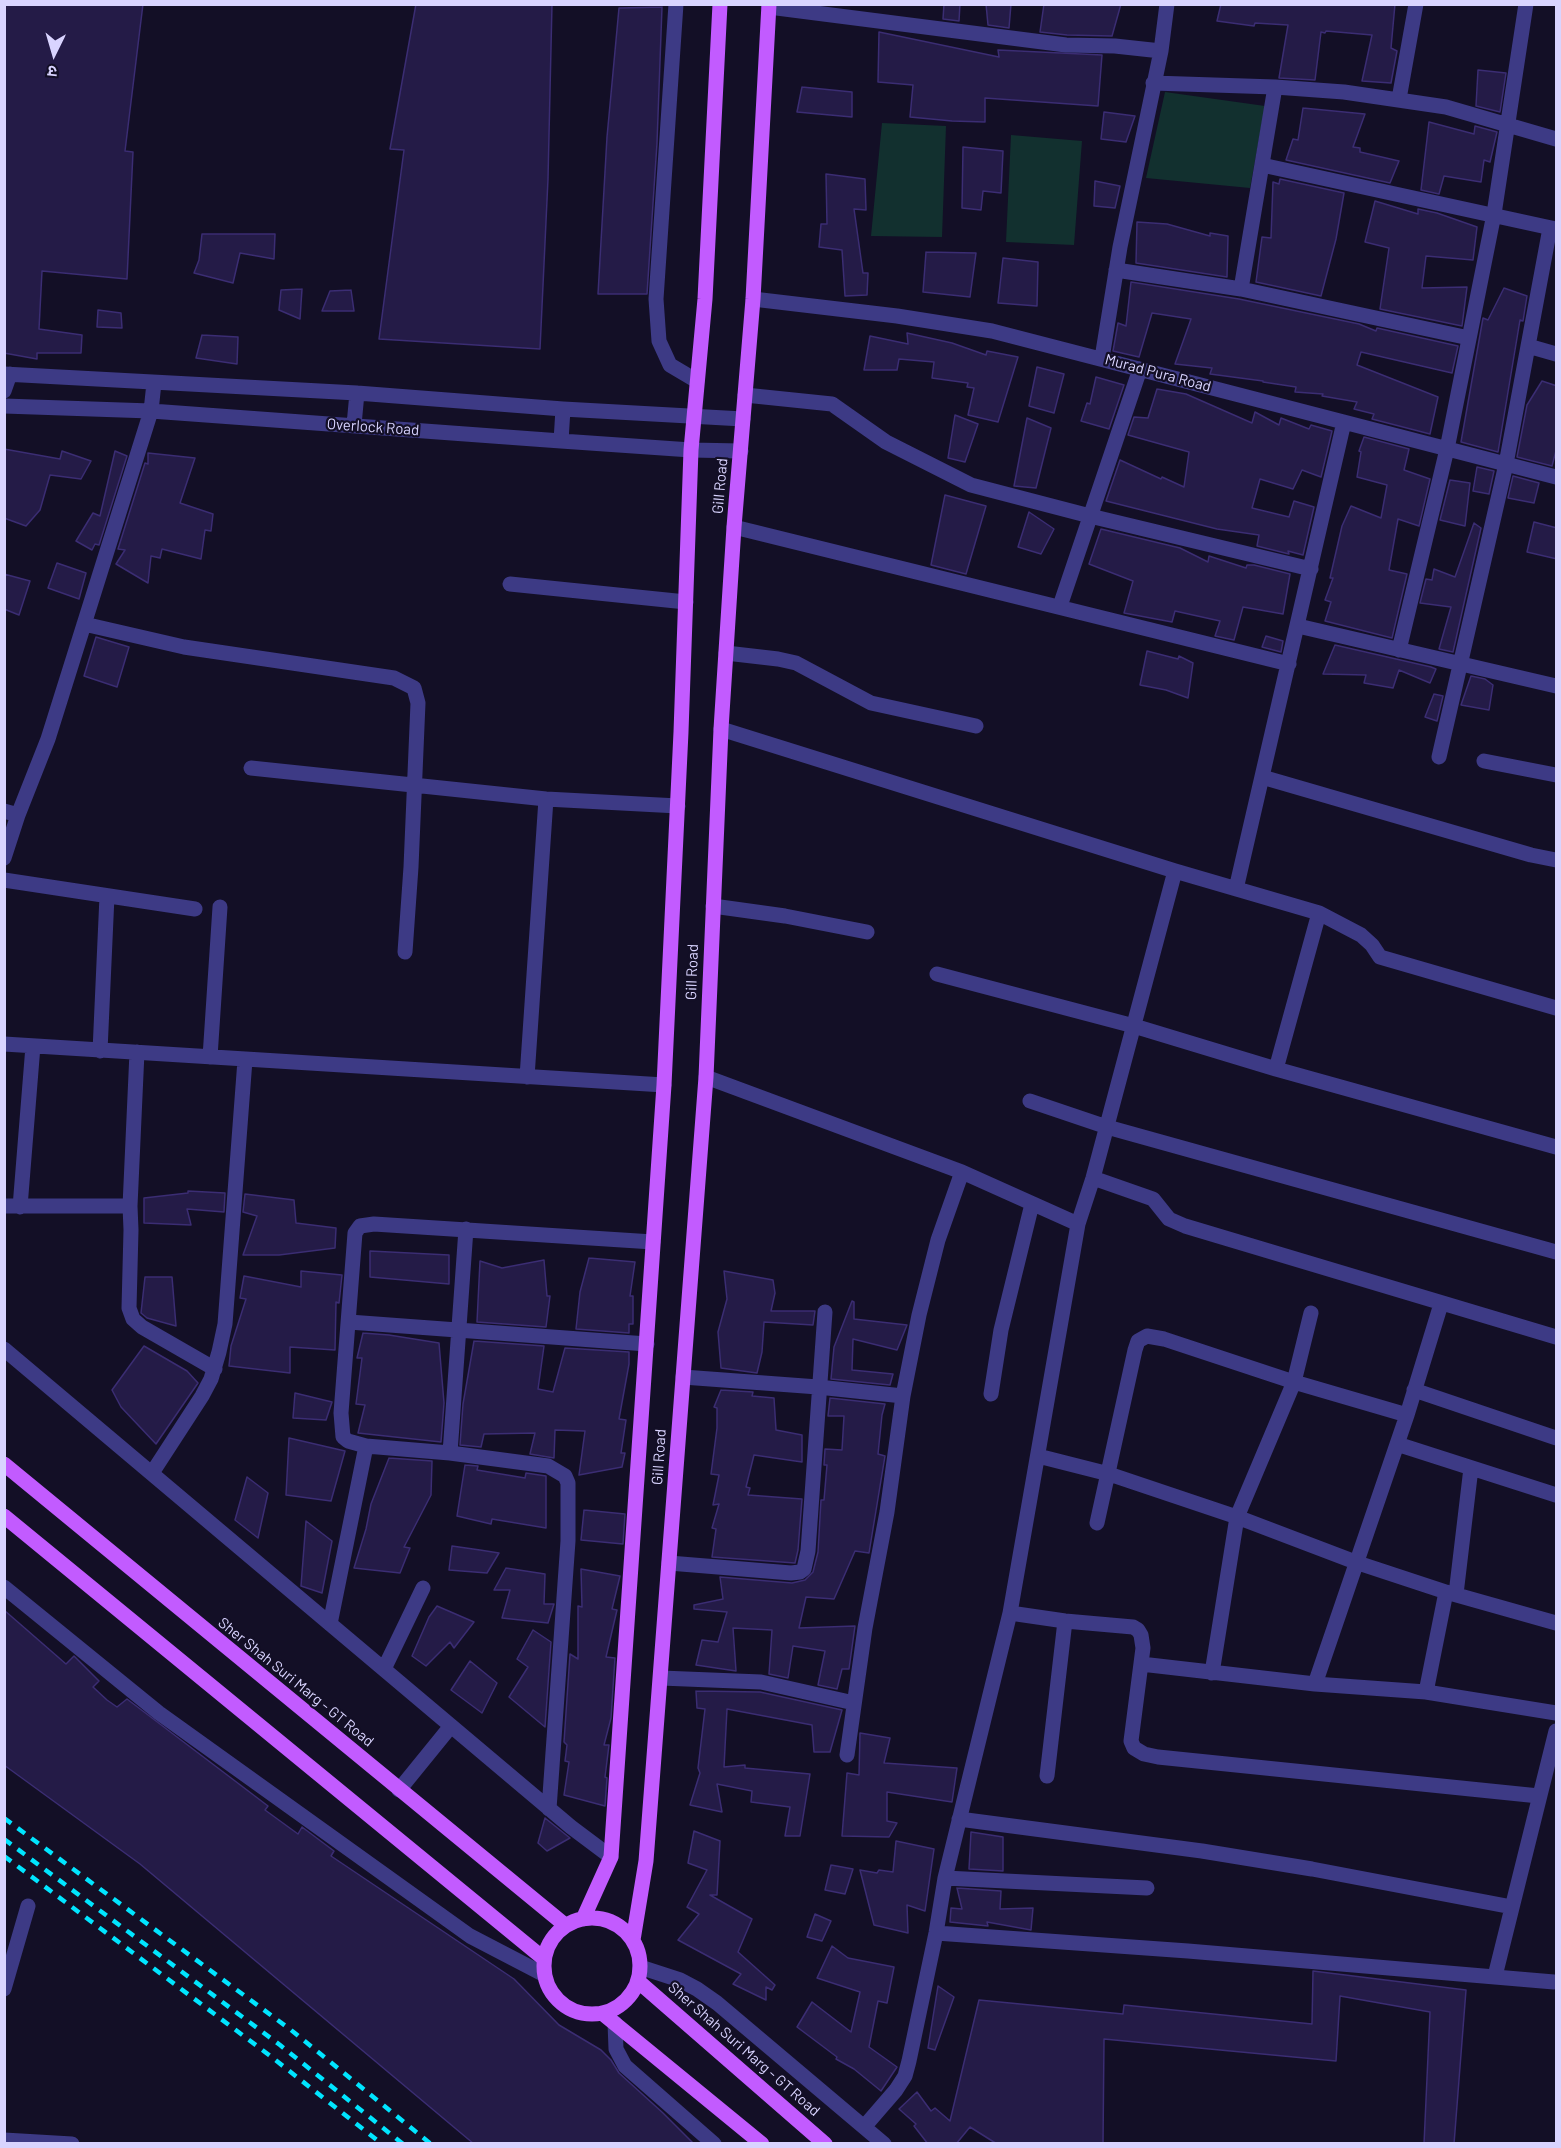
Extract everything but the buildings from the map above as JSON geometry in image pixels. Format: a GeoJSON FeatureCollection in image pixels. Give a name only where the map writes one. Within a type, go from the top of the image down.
{"type":"FeatureCollection","features":[{"type":"Feature","properties":{"kind":"main road","name":"Gill Road"},"geometry":{"type":"LineString","coordinates":[[582,1919],[611,1857],[664,1085],[678,806],[691,450],[705,299],[720,4]]}},
{"type":"Feature","properties":{"kind":"main road","name":"Gill Road"},"geometry":{"type":"LineString","coordinates":[[633,1940],[646,1861],[706,1077],[721,729],[734,527],[753,299],[769,6]]}},
{"type":"Feature","properties":{"kind":"main road","name":"Sher Shah Suri Marg - GT Road"},"geometry":{"type":"LineString","coordinates":[[4,1464],[565,1925]]}},
{"type":"Feature","properties":{"kind":"main road"},"geometry":{"type":"LineString","coordinates":[[4,1516],[543,1958]]}},
{"type":"Feature","properties":{"kind":"main road"},"geometry":{"type":"LineString","coordinates":[[597,1918],[623,1929],[633,1940],[638,1953],[640,1974],[630,1996],[618,2007],[602,2013],[587,2014],[572,2010],[558,2002],[543,1974],[543,1958],[555,1934],[565,1925],[582,1919],[597,1918]]}},
{"type":"Feature","properties":{"kind":"main road","name":"Sher Shah Suri Marg - GT Road"},"geometry":{"type":"LineString","coordinates":[[640,1974],[825,2144]]}},
{"type":"Feature","properties":{"kind":"main road"},"geometry":{"type":"LineString","coordinates":[[602,2013],[762,2144]]}},
{"type":"Feature","properties":{"kind":"street"},"geometry":{"type":"LineString","coordinates":[[676,4],[656,299],[659,341],[670,365],[697,381]]}},
{"type":"Feature","properties":{"kind":"street"},"geometry":{"type":"LineString","coordinates":[[1101,358],[1116,270],[1161,51],[1167,4]]}},
{"type":"Feature","properties":{"kind":"street"},"geometry":{"type":"LineString","coordinates":[[1399,99],[1416,4]]}},
{"type":"Feature","properties":{"kind":"street"},"geometry":{"type":"LineString","coordinates":[[1400,650],[1448,449],[1494,214],[1526,4]]}},
{"type":"Feature","properties":{"kind":"street"},"geometry":{"type":"LineString","coordinates":[[769,6],[1066,45],[1115,46],[1161,51]]}},
{"type":"Feature","properties":{"kind":"street"},"geometry":{"type":"LineString","coordinates":[[1153,83],[1275,87],[1399,99],[1446,107],[1557,139]]}},
{"type":"Feature","properties":{"kind":"street"},"geometry":{"type":"LineString","coordinates":[[1241,290],[1275,87]]}},
{"type":"Feature","properties":{"kind":"street"},"geometry":{"type":"LineString","coordinates":[[1262,165],[1553,228],[1506,464],[1439,757]]}},
{"type":"Feature","properties":{"kind":"street"},"geometry":{"type":"LineString","coordinates":[[1116,270],[1241,290],[1469,338]]}},
{"type":"Feature","properties":{"kind":"street","name":"Murad Pura Road"},"geometry":{"type":"LineString","coordinates":[[753,299],[897,316],[971,328],[1101,358],[1557,477]]}},
{"type":"Feature","properties":{"kind":"street"},"geometry":{"type":"LineString","coordinates":[[1528,346],[1557,354]]}},
{"type":"Feature","properties":{"kind":"street"},"geometry":{"type":"LineString","coordinates":[[1060,606],[1140,369]]}},
{"type":"Feature","properties":{"kind":"street"},"geometry":{"type":"LineString","coordinates":[[4,391],[7,374],[357,393],[743,420]]}},
{"type":"Feature","properties":{"kind":"street"},"geometry":{"type":"LineString","coordinates":[[4,858],[11,813],[48,739],[151,411],[154,383]]}},
{"type":"Feature","properties":{"kind":"street"},"geometry":{"type":"LineString","coordinates":[[354,426],[357,393]]}},
{"type":"Feature","properties":{"kind":"street"},"geometry":{"type":"LineString","coordinates":[[746,395],[832,404],[886,442],[971,485],[1311,569]]}},
{"type":"Feature","properties":{"kind":"street","name":"Overlock Road"},"geometry":{"type":"LineString","coordinates":[[4,406],[151,411],[691,450],[741,451]]}},
{"type":"Feature","properties":{"kind":"street"},"geometry":{"type":"LineString","coordinates":[[561,441],[563,409]]}},
{"type":"Feature","properties":{"kind":"street"},"geometry":{"type":"LineString","coordinates":[[1236,889],[1344,422]]}},
{"type":"Feature","properties":{"kind":"street"},"geometry":{"type":"LineString","coordinates":[[734,527],[1289,664]]}},
{"type":"Feature","properties":{"kind":"street"},"geometry":{"type":"LineString","coordinates":[[510,584],[686,602]]}},
{"type":"Feature","properties":{"kind":"street"},"geometry":{"type":"LineString","coordinates":[[84,624],[184,647],[394,678],[414,687],[418,703],[405,952]]}},
{"type":"Feature","properties":{"kind":"street"},"geometry":{"type":"LineString","coordinates":[[1298,626],[1557,686]]}},
{"type":"Feature","properties":{"kind":"street"},"geometry":{"type":"LineString","coordinates":[[726,653],[796,663],[871,703],[976,726]]}},
{"type":"Feature","properties":{"kind":"street"},"geometry":{"type":"LineString","coordinates":[[721,729],[1175,871],[1319,913],[1361,935],[1380,957],[1557,1008]]}},
{"type":"Feature","properties":{"kind":"street"},"geometry":{"type":"LineString","coordinates":[[1484,760],[1557,774]]}},
{"type":"Feature","properties":{"kind":"street"},"geometry":{"type":"LineString","coordinates":[[251,768],[414,787],[546,799],[678,806]]}},
{"type":"Feature","properties":{"kind":"street"},"geometry":{"type":"LineString","coordinates":[[1262,777],[1531,855],[1557,860]]}},
{"type":"Feature","properties":{"kind":"street"},"geometry":{"type":"LineString","coordinates":[[527,1077],[546,799]]}},
{"type":"Feature","properties":{"kind":"street"},"geometry":{"type":"LineString","coordinates":[[864,2127],[905,2076],[936,1933],[945,1878],[1010,1613],[1078,1224],[1093,1178],[1175,871]]}},
{"type":"Feature","properties":{"kind":"street"},"geometry":{"type":"LineString","coordinates":[[4,880],[195,909]]}},
{"type":"Feature","properties":{"kind":"street"},"geometry":{"type":"LineString","coordinates":[[100,1051],[107,896]]}},
{"type":"Feature","properties":{"kind":"street"},"geometry":{"type":"LineString","coordinates":[[713,906],[785,915],[867,932]]}},
{"type":"Feature","properties":{"kind":"street"},"geometry":{"type":"LineString","coordinates":[[210,1057],[220,907]]}},
{"type":"Feature","properties":{"kind":"street"},"geometry":{"type":"LineString","coordinates":[[1276,1070],[1319,913]]}},
{"type":"Feature","properties":{"kind":"street"},"geometry":{"type":"LineString","coordinates":[[937,974],[1134,1026],[1276,1070],[1557,1147]]}},
{"type":"Feature","properties":{"kind":"street"},"geometry":{"type":"LineString","coordinates":[[4,1044],[664,1085]]}},
{"type":"Feature","properties":{"kind":"street"},"geometry":{"type":"LineString","coordinates":[[33,1046],[12,1206],[130,1206]]}},
{"type":"Feature","properties":{"kind":"street"},"geometry":{"type":"LineString","coordinates":[[137,1052],[130,1206],[129,1308],[133,1319],[142,1327],[215,1369]]}},
{"type":"Feature","properties":{"kind":"street"},"geometry":{"type":"LineString","coordinates":[[152,1473],[202,1396],[215,1369],[225,1324],[245,1060]]}},
{"type":"Feature","properties":{"kind":"street"},"geometry":{"type":"LineString","coordinates":[[706,1077],[962,1172],[1078,1224]]}},
{"type":"Feature","properties":{"kind":"street"},"geometry":{"type":"LineString","coordinates":[[1030,1101],[1107,1127],[1557,1252]]}},
{"type":"Feature","properties":{"kind":"street"},"geometry":{"type":"LineString","coordinates":[[847,1755],[903,1396],[919,1315],[938,1240],[962,1172]]}},
{"type":"Feature","properties":{"kind":"street"},"geometry":{"type":"LineString","coordinates":[[1093,1178],[1153,1199],[1169,1219],[1185,1226],[1557,1337]]}},
{"type":"Feature","properties":{"kind":"street"},"geometry":{"type":"LineString","coordinates":[[991,1394],[1001,1330],[1032,1204]]}},
{"type":"Feature","properties":{"kind":"street"},"geometry":{"type":"LineString","coordinates":[[549,1809],[568,1540],[568,1483],[565,1476],[549,1466],[450,1453],[366,1446],[348,1441],[343,1437],[341,1429],[355,1233],[360,1226],[374,1224],[653,1242]]}},
{"type":"Feature","properties":{"kind":"street"},"geometry":{"type":"LineString","coordinates":[[450,1453],[466,1229]]}},
{"type":"Feature","properties":{"kind":"street"},"geometry":{"type":"LineString","coordinates":[[1315,1684],[1358,1563],[1441,1304]]}},
{"type":"Feature","properties":{"kind":"street"},"geometry":{"type":"LineString","coordinates":[[669,1563],[790,1573],[804,1569],[825,1312]]}},
{"type":"Feature","properties":{"kind":"street"},"geometry":{"type":"LineString","coordinates":[[1212,1673],[1237,1517],[1294,1382],[1311,1313]]}},
{"type":"Feature","properties":{"kind":"street"},"geometry":{"type":"LineString","coordinates":[[349,1322],[647,1344]]}},
{"type":"Feature","properties":{"kind":"street"},"geometry":{"type":"LineString","coordinates":[[1097,1523],[1135,1350],[1138,1341],[1143,1338],[1152,1336],[1164,1339],[1294,1382],[1407,1415]]}},
{"type":"Feature","properties":{"kind":"street"},"geometry":{"type":"LineString","coordinates":[[4,1349],[549,1809],[611,1857]]}},
{"type":"Feature","properties":{"kind":"street"},"geometry":{"type":"LineString","coordinates":[[683,1377],[903,1396]]}},
{"type":"Feature","properties":{"kind":"street"},"geometry":{"type":"LineString","coordinates":[[1414,1390],[1557,1438]]}},
{"type":"Feature","properties":{"kind":"street"},"geometry":{"type":"LineString","coordinates":[[1397,1444],[1557,1495]]}},
{"type":"Feature","properties":{"kind":"street"},"geometry":{"type":"LineString","coordinates":[[330,1624],[366,1446]]}},
{"type":"Feature","properties":{"kind":"street"},"geometry":{"type":"LineString","coordinates":[[1038,1456],[1109,1474],[1237,1517],[1358,1563],[1451,1593],[1557,1623]]}},
{"type":"Feature","properties":{"kind":"street"},"geometry":{"type":"LineString","coordinates":[[1426,1692],[1451,1593],[1471,1468]]}},
{"type":"Feature","properties":{"kind":"street"},"geometry":{"type":"LineString","coordinates":[[4,1587],[168,1720],[470,1936],[543,1974]]}},
{"type":"Feature","properties":{"kind":"street"},"geometry":{"type":"LineString","coordinates":[[384,1669],[423,1588]]}},
{"type":"Feature","properties":{"kind":"street"},"geometry":{"type":"LineString","coordinates":[[1010,1613],[1133,1627],[1138,1630],[1142,1641],[1131,1741],[1138,1752],[1158,1757],[1539,1796]]}},
{"type":"Feature","properties":{"kind":"street"},"geometry":{"type":"LineString","coordinates":[[1047,1776],[1065,1621]]}},
{"type":"Feature","properties":{"kind":"street"},"geometry":{"type":"LineString","coordinates":[[1140,1664],[1315,1684],[1426,1692],[1557,1713]]}},
{"type":"Feature","properties":{"kind":"street"},"geometry":{"type":"LineString","coordinates":[[661,1678],[761,1682],[854,1703]]}},
{"type":"Feature","properties":{"kind":"street"},"geometry":{"type":"LineString","coordinates":[[399,1790],[451,1726]]}},
{"type":"Feature","properties":{"kind":"street"},"geometry":{"type":"LineString","coordinates":[[1495,1976],[1557,1731]]}},
{"type":"Feature","properties":{"kind":"street"},"geometry":{"type":"LineString","coordinates":[[959,1819],[1268,1862],[1512,1907]]}},
{"type":"Feature","properties":{"kind":"street"},"geometry":{"type":"LineString","coordinates":[[945,1878],[1147,1888]]}},
{"type":"Feature","properties":{"kind":"street"},"geometry":{"type":"LineString","coordinates":[[4,1989],[28,1906]]}},
{"type":"Feature","properties":{"kind":"street"},"geometry":{"type":"LineString","coordinates":[[936,1933],[1188,1951],[1554,1982]]}},
{"type":"Feature","properties":{"kind":"street"},"geometry":{"type":"LineString","coordinates":[[640,1974],[680,1980],[704,1993],[884,2144]]}},
{"type":"Feature","properties":{"kind":"street"},"geometry":{"type":"LineString","coordinates":[[615,2023],[616,2049],[625,2066],[714,2144]]}},
{"type":"Feature","properties":{"kind":"street"},"geometry":{"type":"LineString","coordinates":[[4,2140],[72,2144]]}},
{"type":"Feature","properties":{"kind":"green space"},"geometry":{"type":"Polygon","coordinates":[[[1165,92],[1265,106],[1250,188],[1146,178],[1165,92]]]}},
{"type":"Feature","properties":{"kind":"green space"},"geometry":{"type":"Polygon","coordinates":[[[882,123],[946,126],[942,237],[871,236],[882,123]]]}},
{"type":"Feature","properties":{"kind":"green space"},"geometry":{"type":"Polygon","coordinates":[[[1011,135],[1082,141],[1074,245],[1006,242],[1011,135]]]}},
{"type":"Feature","properties":{"kind":"railway"},"geometry":{"type":"LineString","coordinates":[[4,1818],[291,2030],[431,2144]]}},
{"type":"Feature","properties":{"kind":"railway"},"geometry":{"type":"LineString","coordinates":[[4,1839],[280,2045],[403,2144]]}},
{"type":"Feature","properties":{"kind":"railway"},"geometry":{"type":"LineString","coordinates":[[4,1856],[269,2055],[382,2144]]}}]}
